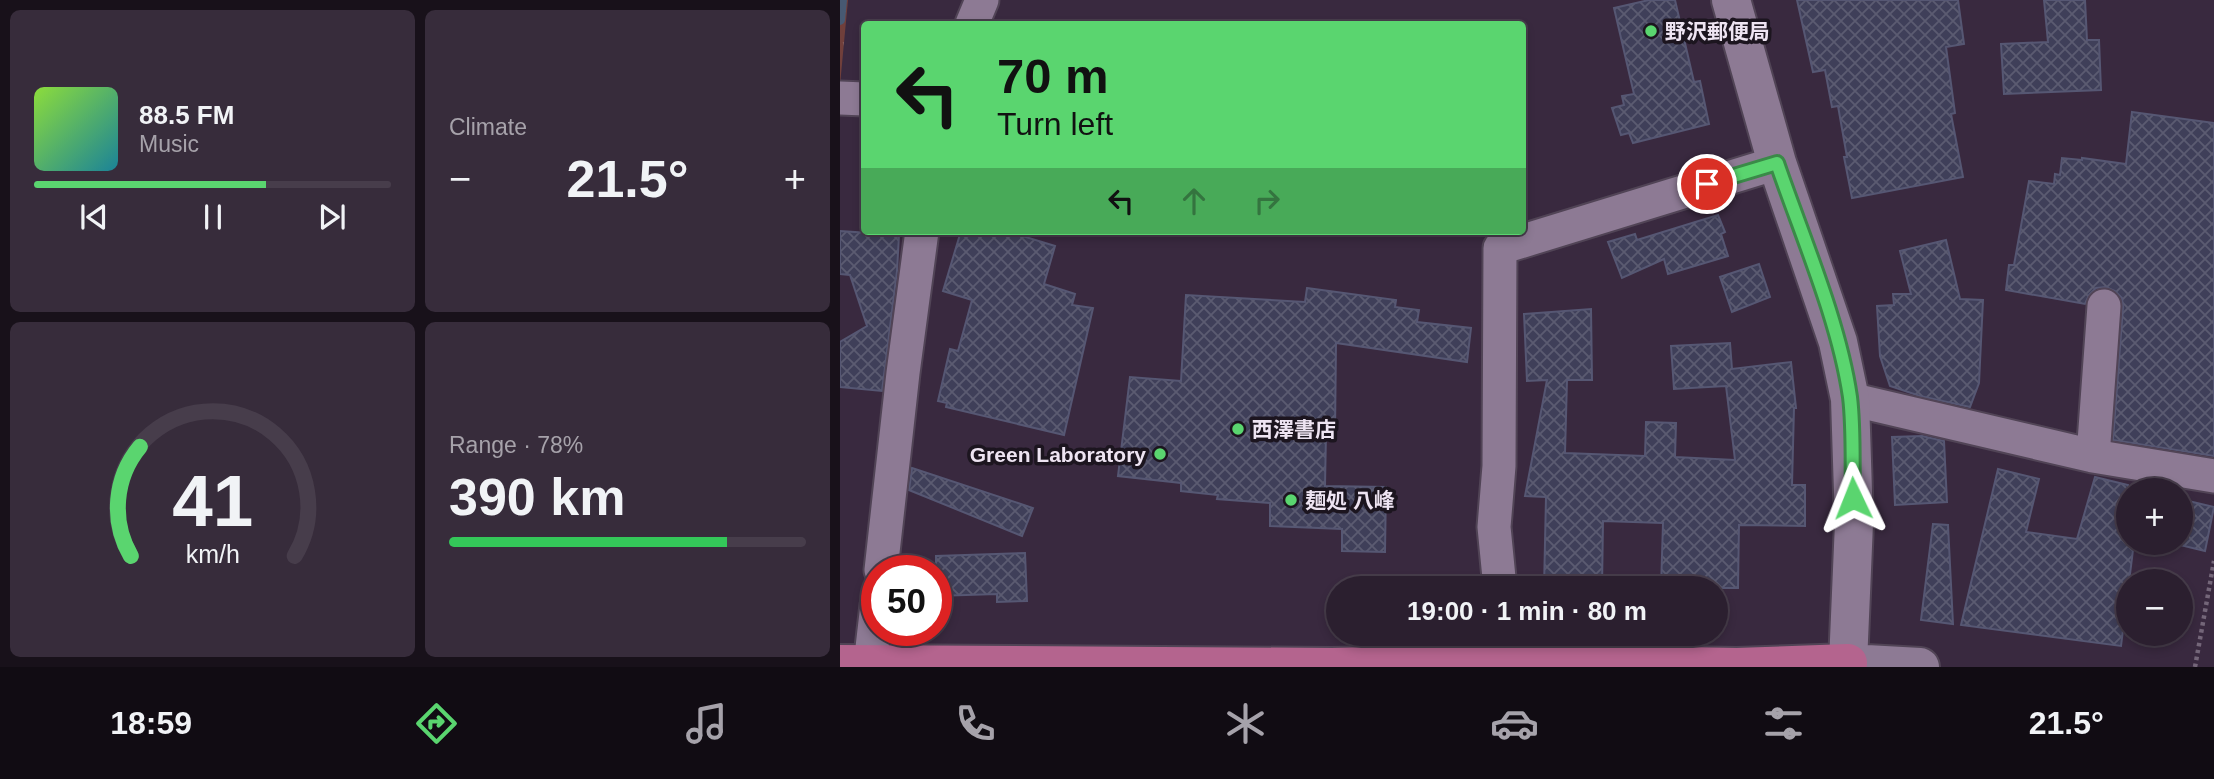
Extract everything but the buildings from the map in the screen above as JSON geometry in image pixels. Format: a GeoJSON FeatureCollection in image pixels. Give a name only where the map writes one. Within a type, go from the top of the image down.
{"type":"FeatureCollection","features":[{"type":"Feature","properties":{"kind":"highway"},"geometry":{"type":"LineString","coordinates":[[855,664],[1332,667],[1505,654],[1737,667],[1848,665]]}},
{"type":"Feature","properties":{"kind":"main road"},"geometry":{"type":"LineString","coordinates":[[1731,0],[1777,163],[1838,342],[1850,399],[1854,523],[1848,665],[1920,667]]}},
{"type":"Feature","properties":{"kind":"street"},"geometry":{"type":"LineString","coordinates":[[973,21],[982,0]]}},
{"type":"Feature","properties":{"kind":"street"},"geometry":{"type":"LineString","coordinates":[[840,97],[861,99]]}},
{"type":"Feature","properties":{"kind":"street"},"geometry":{"type":"LineString","coordinates":[[1499,576],[1494,527],[1499,466],[1500,248],[1777,163]]}},
{"type":"Feature","properties":{"kind":"street"},"geometry":{"type":"LineString","coordinates":[[883,555],[902,373],[921,235]]}},
{"type":"Feature","properties":{"kind":"street"},"geometry":{"type":"LineString","coordinates":[[2093,456],[2104,306]]}},
{"type":"Feature","properties":{"kind":"street"},"geometry":{"type":"LineString","coordinates":[[1850,399],[2093,456],[2214,476]]}},
{"type":"Feature","properties":{"kind":"street"},"geometry":{"type":"LineString","coordinates":[[855,664],[862,646]]}},
{"type":"Feature","properties":{"kind":"path"},"geometry":{"type":"LineString","coordinates":[[2195,667],[2214,561]]}},
{"type":"Feature","properties":{"kind":"green space"},"geometry":{"type":"Polygon","coordinates":[[[840,0],[848,0],[840,85],[840,0]]]}},
{"type":"Feature","properties":{"kind":"waterway"},"geometry":{"type":"LineString","coordinates":[[840,20],[842,0]]}},
{"type":"Feature","properties":{"kind":"place","name":"野沢郵便局"},"geometry":{"type":"Point","coordinates":[1651,31]}},
{"type":"Feature","properties":{"kind":"place","name":"西澤書店"},"geometry":{"type":"Point","coordinates":[1238,429]}},
{"type":"Feature","properties":{"kind":"place","name":"Green Laboratory"},"geometry":{"type":"Point","coordinates":[1160,454]}},
{"type":"Feature","properties":{"kind":"place","name":"麺処 八峰"},"geometry":{"type":"Point","coordinates":[1291,500]}},
{"type":"Feature","properties":{"kind":"route"},"geometry":{"type":"LineString","coordinates":[[1707,184],[1777,163],[1838,342],[1850,399],[1853,498]]}}]}
